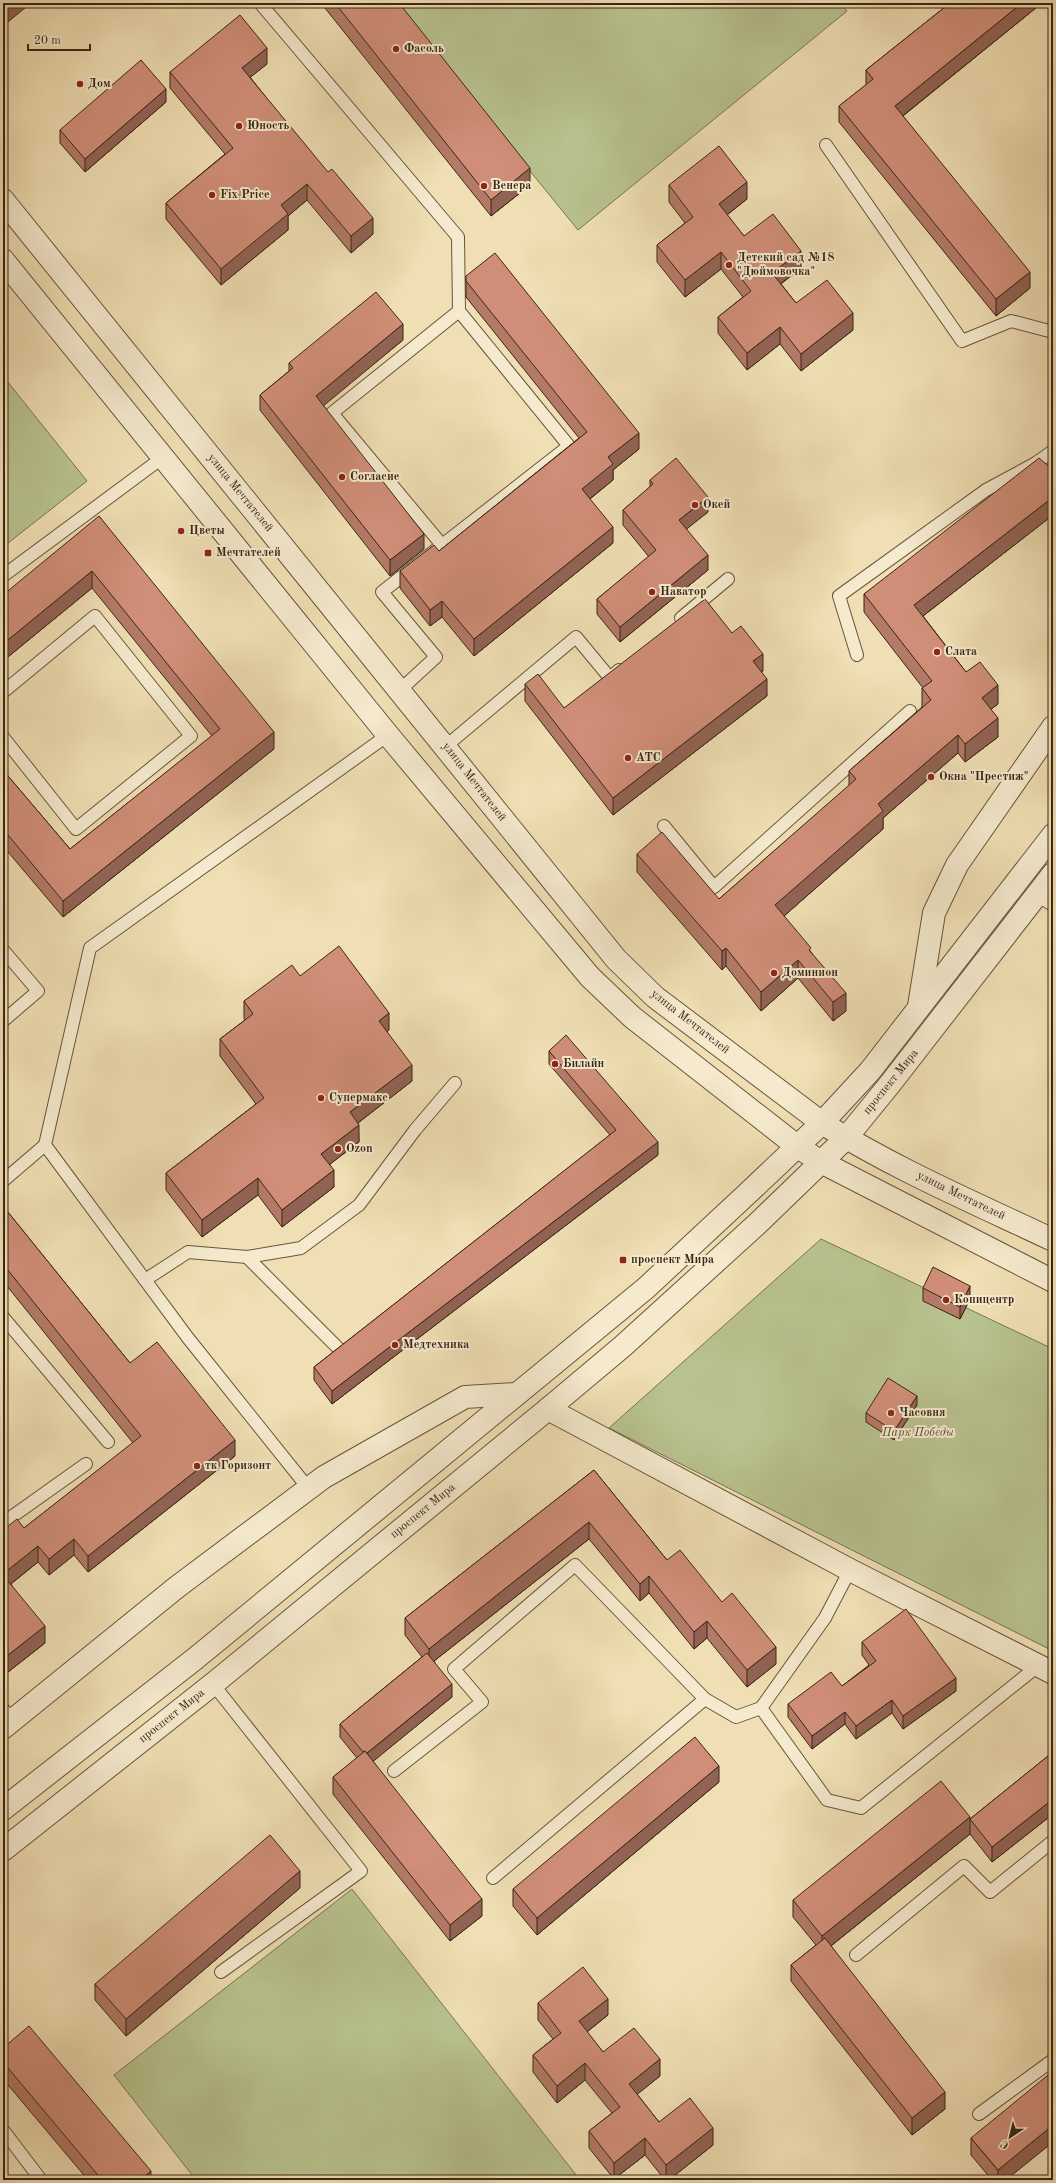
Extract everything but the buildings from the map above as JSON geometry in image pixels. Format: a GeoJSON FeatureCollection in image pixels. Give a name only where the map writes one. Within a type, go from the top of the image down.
{"type":"FeatureCollection","features":[{"type":"Feature","properties":{"kind":"street","name":"улица Мечтателей"},"geometry":{"type":"LineString","coordinates":[[3,200],[399,691],[446,746],[565,898],[616,959],[655,997],[822,1123],[846,1138],[920,1177],[1053,1240]]}},
{"type":"Feature","properties":{"kind":"street"},"geometry":{"type":"LineString","coordinates":[[3,260],[388,735],[590,977],[632,1017],[798,1147],[821,1162],[1053,1281]]}},
{"type":"Feature","properties":{"kind":"street"},"geometry":{"type":"LineString","coordinates":[[920,1006],[934,913],[958,865],[1053,727]]}},
{"type":"Feature","properties":{"kind":"street","name":"проспект Мира"},"geometry":{"type":"LineString","coordinates":[[3,1809],[196,1658],[646,1288],[798,1147],[870,1070],[1053,835]]}},
{"type":"Feature","properties":{"kind":"street","name":"проспект Мира"},"geometry":{"type":"LineString","coordinates":[[3,1850],[213,1684],[548,1409],[628,1341],[821,1162],[846,1138],[1045,900],[1053,874]]}},
{"type":"Feature","properties":{"kind":"street"},"geometry":{"type":"LineString","coordinates":[[6,1720],[177,1587],[324,1477],[466,1397],[516,1394]]}},
{"type":"Feature","properties":{"kind":"street"},"geometry":{"type":"LineString","coordinates":[[548,1409],[850,1570],[1046,1669]]}},
{"type":"Feature","properties":{"kind":"lane"},"geometry":{"type":"LineString","coordinates":[[260,3],[458,237],[459,311],[568,446],[382,592],[436,657],[399,691]]}},
{"type":"Feature","properties":{"kind":"lane"},"geometry":{"type":"LineString","coordinates":[[826,145],[962,341],[1011,321],[1053,332]]}},
{"type":"Feature","properties":{"kind":"lane"},"geometry":{"type":"LineString","coordinates":[[442,545],[332,413],[459,311]]}},
{"type":"Feature","properties":{"kind":"lane"},"geometry":{"type":"LineString","coordinates":[[857,655],[839,596],[986,490],[1036,463],[1053,451]]}},
{"type":"Feature","properties":{"kind":"lane"},"geometry":{"type":"LineString","coordinates":[[3,576],[162,458]]}},
{"type":"Feature","properties":{"kind":"lane"},"geometry":{"type":"LineString","coordinates":[[1036,463],[1053,480]]}},
{"type":"Feature","properties":{"kind":"lane"},"geometry":{"type":"LineString","coordinates":[[675,623],[728,579]]}},
{"type":"Feature","properties":{"kind":"lane"},"geometry":{"type":"LineString","coordinates":[[3,692],[95,616],[191,736],[76,829],[3,737]]}},
{"type":"Feature","properties":{"kind":"lane"},"geometry":{"type":"LineString","coordinates":[[446,746],[576,637],[610,678],[627,663]]}},
{"type":"Feature","properties":{"kind":"lane"},"geometry":{"type":"LineString","coordinates":[[664,826],[714,887],[910,711]]}},
{"type":"Feature","properties":{"kind":"lane"},"geometry":{"type":"LineString","coordinates":[[3,1181],[45,1145],[90,948],[388,735]]}},
{"type":"Feature","properties":{"kind":"lane"},"geometry":{"type":"LineString","coordinates":[[3,950],[38,991],[3,1021]]}},
{"type":"Feature","properties":{"kind":"lane"},"geometry":{"type":"LineString","coordinates":[[144,1280],[188,1252],[247,1257],[301,1248],[359,1205],[415,1130],[455,1084]]}},
{"type":"Feature","properties":{"kind":"lane"},"geometry":{"type":"LineString","coordinates":[[45,1145],[188,1338],[309,1489]]}},
{"type":"Feature","properties":{"kind":"lane"},"geometry":{"type":"LineString","coordinates":[[247,1257],[337,1347]]}},
{"type":"Feature","properties":{"kind":"lane"},"geometry":{"type":"LineString","coordinates":[[3,1317],[108,1442]]}},
{"type":"Feature","properties":{"kind":"lane"},"geometry":{"type":"LineString","coordinates":[[3,1523],[86,1464]]}},
{"type":"Feature","properties":{"kind":"lane"},"geometry":{"type":"LineString","coordinates":[[394,1771],[482,1702],[454,1669],[575,1565],[705,1699],[736,1717],[761,1708],[825,1618],[850,1570]]}},
{"type":"Feature","properties":{"kind":"lane"},"geometry":{"type":"LineString","coordinates":[[761,1708],[826,1800],[861,1808],[1046,1669]]}},
{"type":"Feature","properties":{"kind":"lane"},"geometry":{"type":"LineString","coordinates":[[213,1684],[360,1871],[221,1972]]}},
{"type":"Feature","properties":{"kind":"lane"},"geometry":{"type":"LineString","coordinates":[[492,1878],[705,1699]]}},
{"type":"Feature","properties":{"kind":"lane"},"geometry":{"type":"LineString","coordinates":[[856,1955],[964,1866],[990,1892],[1053,1841]]}},
{"type":"Feature","properties":{"kind":"lane"},"geometry":{"type":"LineString","coordinates":[[980,2114],[1053,2060]]}},
{"type":"Feature","properties":{"kind":"lane"},"geometry":{"type":"LineString","coordinates":[[3,2130],[41,2180]]}},
{"type":"Feature","properties":{"kind":"green space"},"geometry":{"type":"Polygon","coordinates":[[[393,3],[840,3],[847,11],[578,230],[393,3]]]}},
{"type":"Feature","properties":{"kind":"green space"},"geometry":{"type":"Polygon","coordinates":[[[3,376],[87,481],[3,547],[3,376]]]}},
{"type":"Feature","properties":{"kind":"green space","name":"Парк Победы"},"geometry":{"type":"Polygon","coordinates":[[[821,1239],[1053,1349],[1053,1651],[609,1428],[821,1239]]]}},
{"type":"Feature","properties":{"kind":"green space"},"geometry":{"type":"Polygon","coordinates":[[[352,1889],[580,2180],[196,2180],[114,2075],[352,1889]]]}},
{"type":"Feature","properties":{"kind":"place","name":"Фасоль"},"geometry":{"type":"Point","coordinates":[396,49]}},
{"type":"Feature","properties":{"kind":"place","name":"Дом"},"geometry":{"type":"Point","coordinates":[80,84]}},
{"type":"Feature","properties":{"kind":"place","name":"Юность"},"geometry":{"type":"Point","coordinates":[239,126]}},
{"type":"Feature","properties":{"kind":"place","name":"Венера"},"geometry":{"type":"Point","coordinates":[484,186]}},
{"type":"Feature","properties":{"kind":"place","name":"Fix Price"},"geometry":{"type":"Point","coordinates":[212,195]}},
{"type":"Feature","properties":{"kind":"place","name":"Детский сад №18 \"Дюймовочка\""},"geometry":{"type":"Point","coordinates":[729,265]}},
{"type":"Feature","properties":{"kind":"place","name":"Согласие"},"geometry":{"type":"Point","coordinates":[342,477]}},
{"type":"Feature","properties":{"kind":"place","name":"Окей"},"geometry":{"type":"Point","coordinates":[695,505]}},
{"type":"Feature","properties":{"kind":"place","name":"Цветы"},"geometry":{"type":"Point","coordinates":[181,531]}},
{"type":"Feature","properties":{"kind":"place","name":"Мечтателей"},"geometry":{"type":"Point","coordinates":[208,553]}},
{"type":"Feature","properties":{"kind":"place","name":"Наватор"},"geometry":{"type":"Point","coordinates":[652,592]}},
{"type":"Feature","properties":{"kind":"place","name":"Слата"},"geometry":{"type":"Point","coordinates":[937,652]}},
{"type":"Feature","properties":{"kind":"place","name":"АТС"},"geometry":{"type":"Point","coordinates":[628,758]}},
{"type":"Feature","properties":{"kind":"place","name":"Окна \"Престиж\""},"geometry":{"type":"Point","coordinates":[931,777]}},
{"type":"Feature","properties":{"kind":"place","name":"Доминион"},"geometry":{"type":"Point","coordinates":[774,973]}},
{"type":"Feature","properties":{"kind":"place","name":"Билайн"},"geometry":{"type":"Point","coordinates":[555,1064]}},
{"type":"Feature","properties":{"kind":"place","name":"Супермакс"},"geometry":{"type":"Point","coordinates":[321,1098]}},
{"type":"Feature","properties":{"kind":"place","name":"Ozon"},"geometry":{"type":"Point","coordinates":[338,1149]}},
{"type":"Feature","properties":{"kind":"place","name":"проспект Мира"},"geometry":{"type":"Point","coordinates":[623,1260]}},
{"type":"Feature","properties":{"kind":"place","name":"Копицентр"},"geometry":{"type":"Point","coordinates":[946,1300]}},
{"type":"Feature","properties":{"kind":"place","name":"Медтехника"},"geometry":{"type":"Point","coordinates":[395,1345]}},
{"type":"Feature","properties":{"kind":"place","name":"Часовня"},"geometry":{"type":"Point","coordinates":[891,1413]}},
{"type":"Feature","properties":{"kind":"place","name":"тк Горизонт"},"geometry":{"type":"Point","coordinates":[197,1466]}}]}
